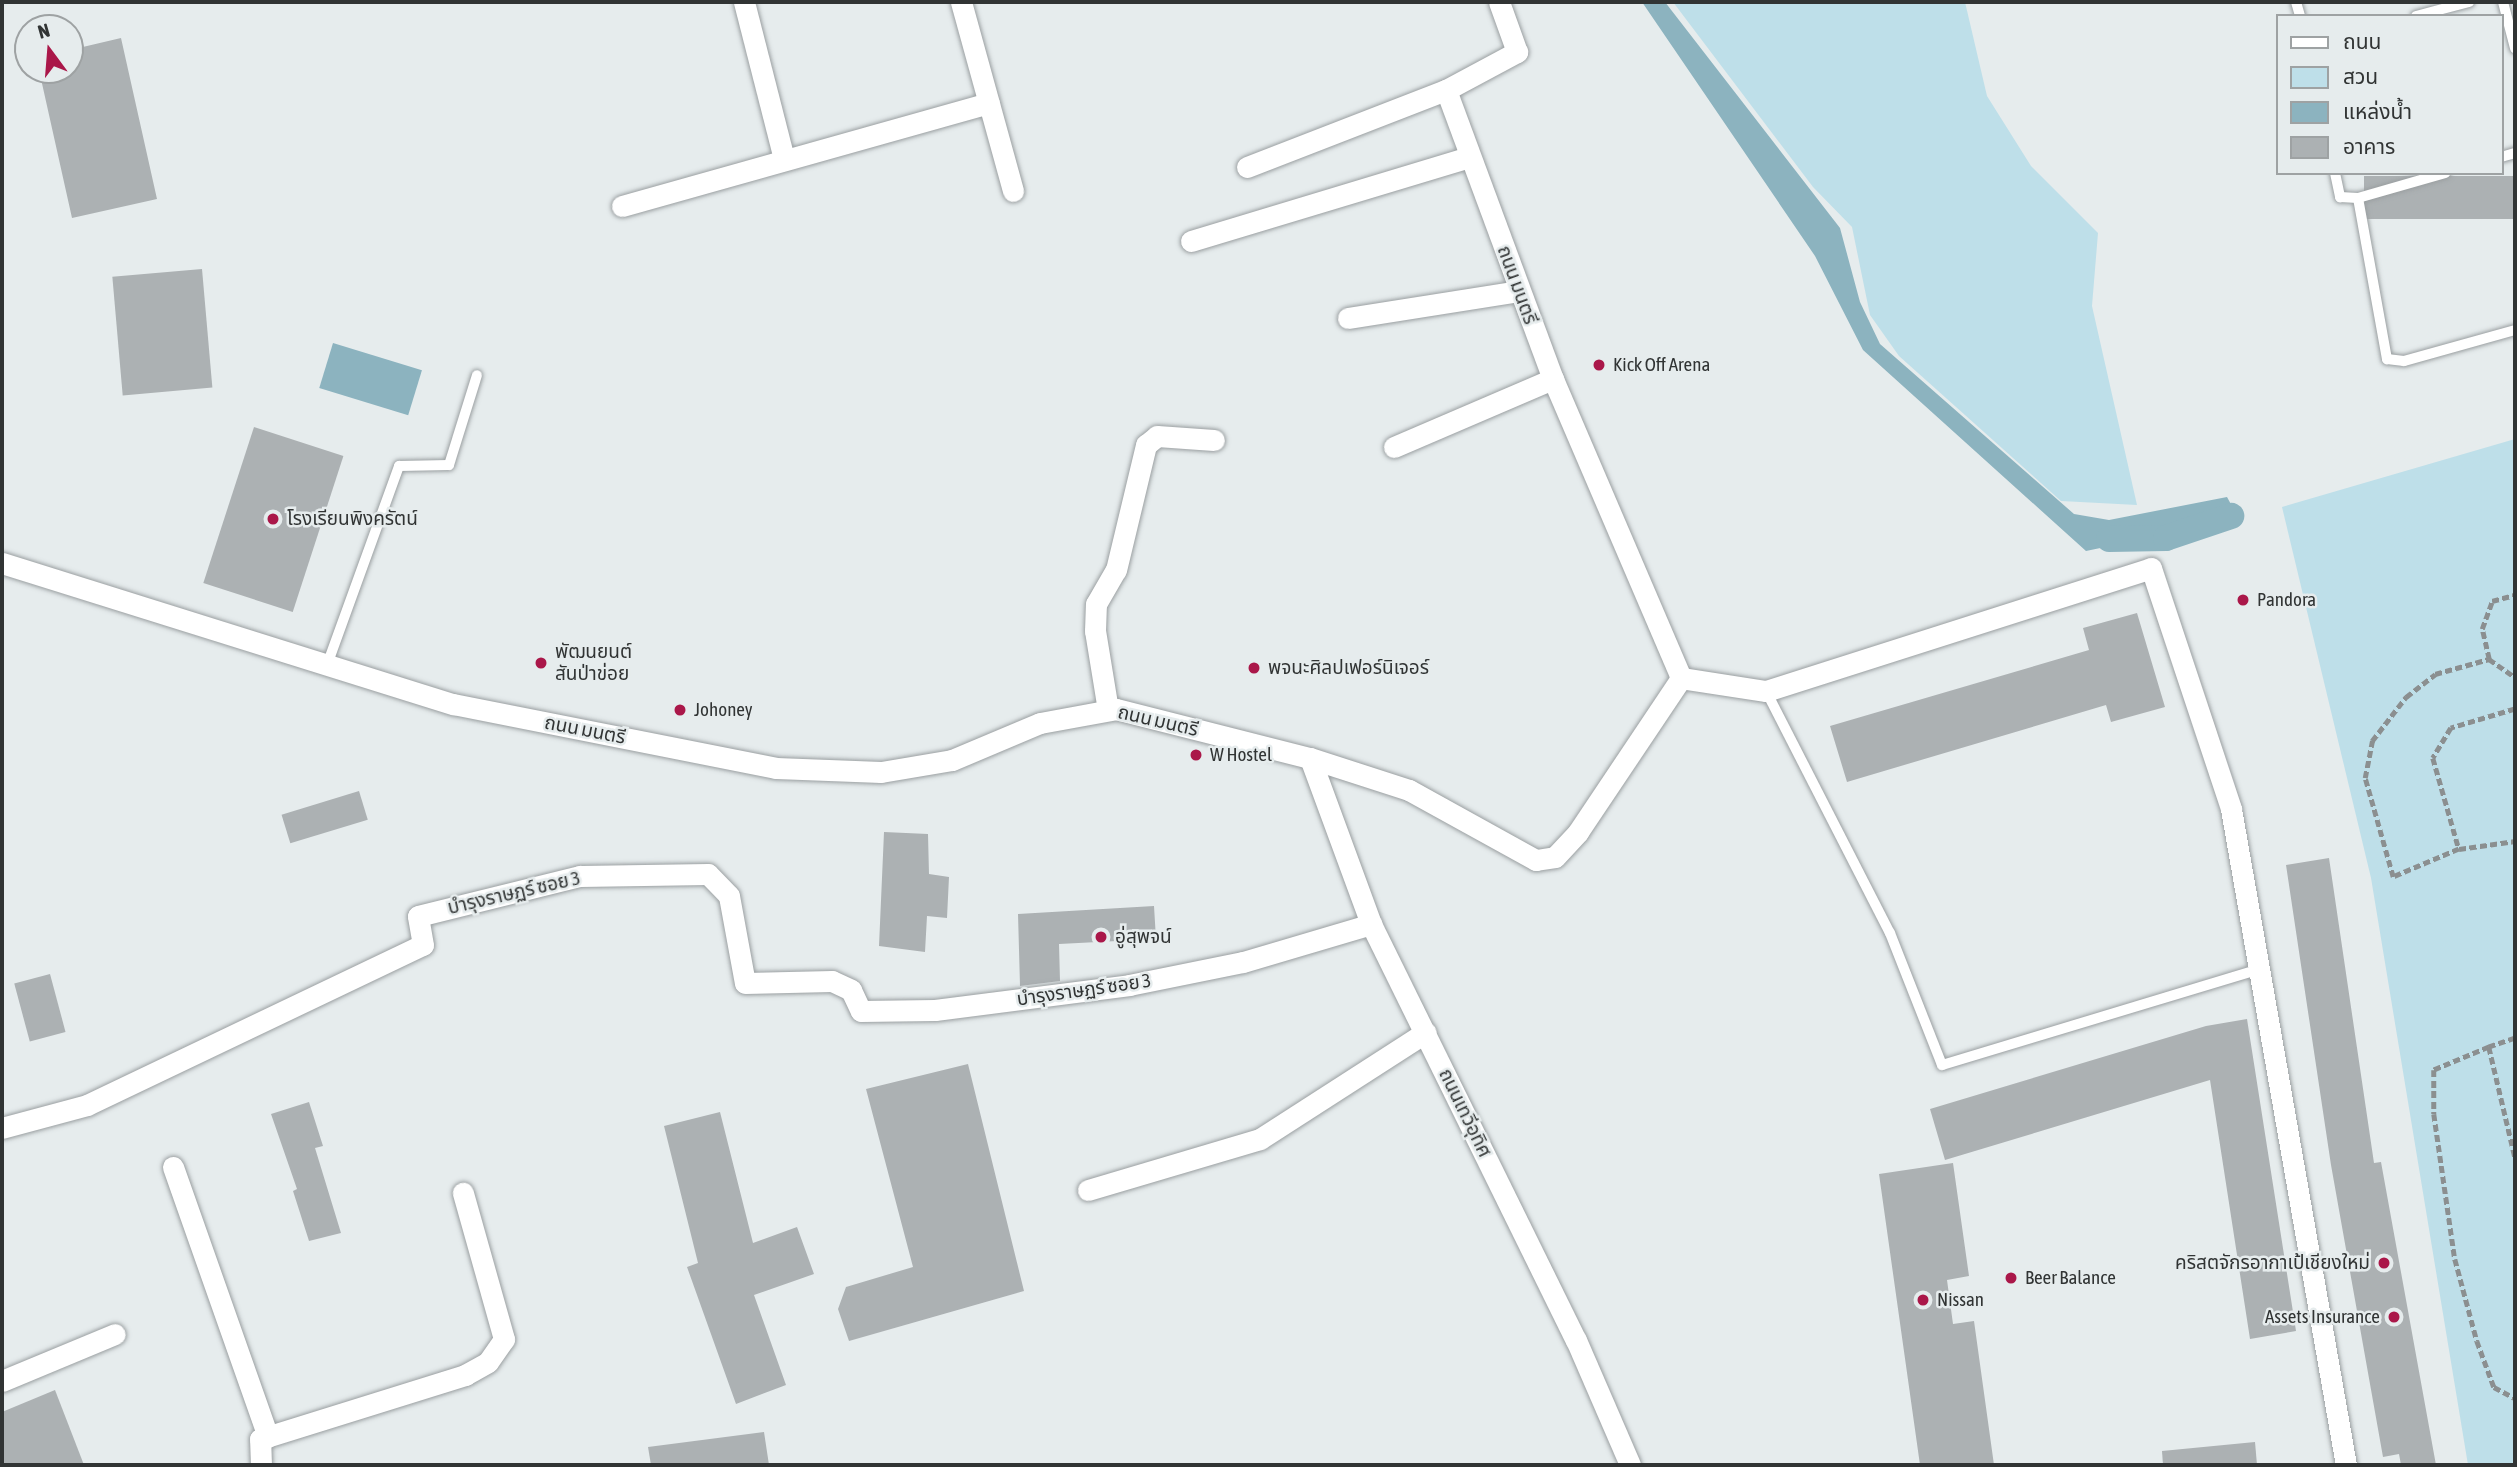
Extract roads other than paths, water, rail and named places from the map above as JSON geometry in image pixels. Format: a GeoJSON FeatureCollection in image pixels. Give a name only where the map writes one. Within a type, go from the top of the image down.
{"type":"FeatureCollection","features":[{"type":"Feature","properties":{"kind":"street"},"geometry":{"type":"LineString","coordinates":[[744,2],[784,159]]}},
{"type":"Feature","properties":{"kind":"street"},"geometry":{"type":"LineString","coordinates":[[961,2],[1013,191]]}},
{"type":"Feature","properties":{"kind":"street"},"geometry":{"type":"LineString","coordinates":[[1247,167],[1446,90],[1517,52],[1499,2]]}},
{"type":"Feature","properties":{"kind":"street","name":"ถนน มนตรี"},"geometry":{"type":"LineString","coordinates":[[2,563],[453,704],[776,768],[881,772],[952,760],[1040,723],[1108,710],[1310,758],[1409,790],[1524,855],[1548,861],[1578,832],[1681,678],[1553,379],[1446,90]]}},
{"type":"Feature","properties":{"kind":"street"},"geometry":{"type":"LineString","coordinates":[[622,206],[989,103]]}},
{"type":"Feature","properties":{"kind":"street"},"geometry":{"type":"LineString","coordinates":[[1191,241],[1471,157]]}},
{"type":"Feature","properties":{"kind":"street"},"geometry":{"type":"LineString","coordinates":[[1348,318],[1519,291]]}},
{"type":"Feature","properties":{"kind":"street"},"geometry":{"type":"LineString","coordinates":[[1394,447],[1553,379]]}},
{"type":"Feature","properties":{"kind":"street"},"geometry":{"type":"LineString","coordinates":[[1108,710],[1096,631],[1096,604],[1116,570],[1146,446],[1157,436],[1214,440]]}},
{"type":"Feature","properties":{"kind":"street"},"geometry":{"type":"LineString","coordinates":[[1681,678],[1766,691],[2151,568],[2231,809],[2346,1465]]}},
{"type":"Feature","properties":{"kind":"street","name":"ถนนเทวีอุทิศ"},"geometry":{"type":"LineString","coordinates":[[1310,758],[1371,924],[1576,1340],[1630,1465]]}},
{"type":"Feature","properties":{"kind":"street","name":"บำรุงราษฏร์ ซอย 3"},"geometry":{"type":"LineString","coordinates":[[2,1128],[87,1105],[423,945],[418,916],[580,876],[708,874],[729,896],[745,983],[832,981],[850,990],[861,1011],[935,1010],[1129,985],[1243,962],[1371,924]]}},
{"type":"Feature","properties":{"kind":"street"},"geometry":{"type":"LineString","coordinates":[[1088,1190],[1260,1139],[1426,1032]]}},
{"type":"Feature","properties":{"kind":"street"},"geometry":{"type":"LineString","coordinates":[[173,1167],[268,1437]]}},
{"type":"Feature","properties":{"kind":"street"},"geometry":{"type":"LineString","coordinates":[[261,1465],[260,1440],[465,1375],[488,1362],[503,1339],[463,1193]]}},
{"type":"Feature","properties":{"kind":"street"},"geometry":{"type":"LineString","coordinates":[[2,1381],[115,1334]]}},
{"type":"Feature","properties":{"kind":"lane"},"geometry":{"type":"LineString","coordinates":[[2424,14],[2469,2]]}},
{"type":"Feature","properties":{"kind":"lane"},"geometry":{"type":"LineString","coordinates":[[2503,2],[2515,48]]}},
{"type":"Feature","properties":{"kind":"lane"},"geometry":{"type":"LineString","coordinates":[[2335,175],[2340,197],[2358,198],[2438,175]]}},
{"type":"Feature","properties":{"kind":"lane"},"geometry":{"type":"LineString","coordinates":[[2358,198],[2387,359],[2404,361],[2515,330]]}},
{"type":"Feature","properties":{"kind":"lane"},"geometry":{"type":"LineString","coordinates":[[327,665],[398,466],[449,465],[477,375]]}},
{"type":"Feature","properties":{"kind":"lane"},"geometry":{"type":"LineString","coordinates":[[1766,691],[1890,933],[1942,1065],[2259,969]]}},
{"type":"Feature","properties":{"kind":"water"},"geometry":{"type":"Polygon","coordinates":[[[1642,2],[1665,2],[1840,228],[1860,302],[1880,344],[2074,514],[2109,520],[2227,497],[2239,519],[2086,551],[1863,350],[1815,256],[1642,2]]]}},
{"type":"Feature","properties":{"kind":"water"},"geometry":{"type":"Polygon","coordinates":[[[333,343],[422,370],[408,415],[319,388],[333,343]]]}},
{"type":"Feature","properties":{"kind":"waterway"},"geometry":{"type":"LineString","coordinates":[[2109,539],[2166,538],[2231,516]]}},
{"type":"Feature","properties":{"kind":"place","name":"Kick Off Arena"},"geometry":{"type":"Point","coordinates":[1599,365]}},
{"type":"Feature","properties":{"kind":"place","name":"โรงเรียนพิงครัตน์"},"geometry":{"type":"Point","coordinates":[273,519]}},
{"type":"Feature","properties":{"kind":"place","name":"Pandora"},"geometry":{"type":"Point","coordinates":[2243,600]}},
{"type":"Feature","properties":{"kind":"place","name":"พัฒนยนต์ สันป่าข่อย"},"geometry":{"type":"Point","coordinates":[541,663]}},
{"type":"Feature","properties":{"kind":"place","name":"พจนะศิลปเฟอร์นิเจอร์"},"geometry":{"type":"Point","coordinates":[1254,668]}},
{"type":"Feature","properties":{"kind":"place","name":"Johoney"},"geometry":{"type":"Point","coordinates":[680,710]}},
{"type":"Feature","properties":{"kind":"place","name":"W Hostel"},"geometry":{"type":"Point","coordinates":[1196,755]}},
{"type":"Feature","properties":{"kind":"place","name":"อู่สุพจน์"},"geometry":{"type":"Point","coordinates":[1101,937]}},
{"type":"Feature","properties":{"kind":"place","name":"คริสตจักรอากาเป้เชียงใหม่"},"geometry":{"type":"Point","coordinates":[2384,1263]}},
{"type":"Feature","properties":{"kind":"place","name":"Beer Balance"},"geometry":{"type":"Point","coordinates":[2011,1278]}},
{"type":"Feature","properties":{"kind":"place","name":"Nissan"},"geometry":{"type":"Point","coordinates":[1923,1300]}},
{"type":"Feature","properties":{"kind":"place","name":"Assets Insurance"},"geometry":{"type":"Point","coordinates":[2394,1317]}}]}
